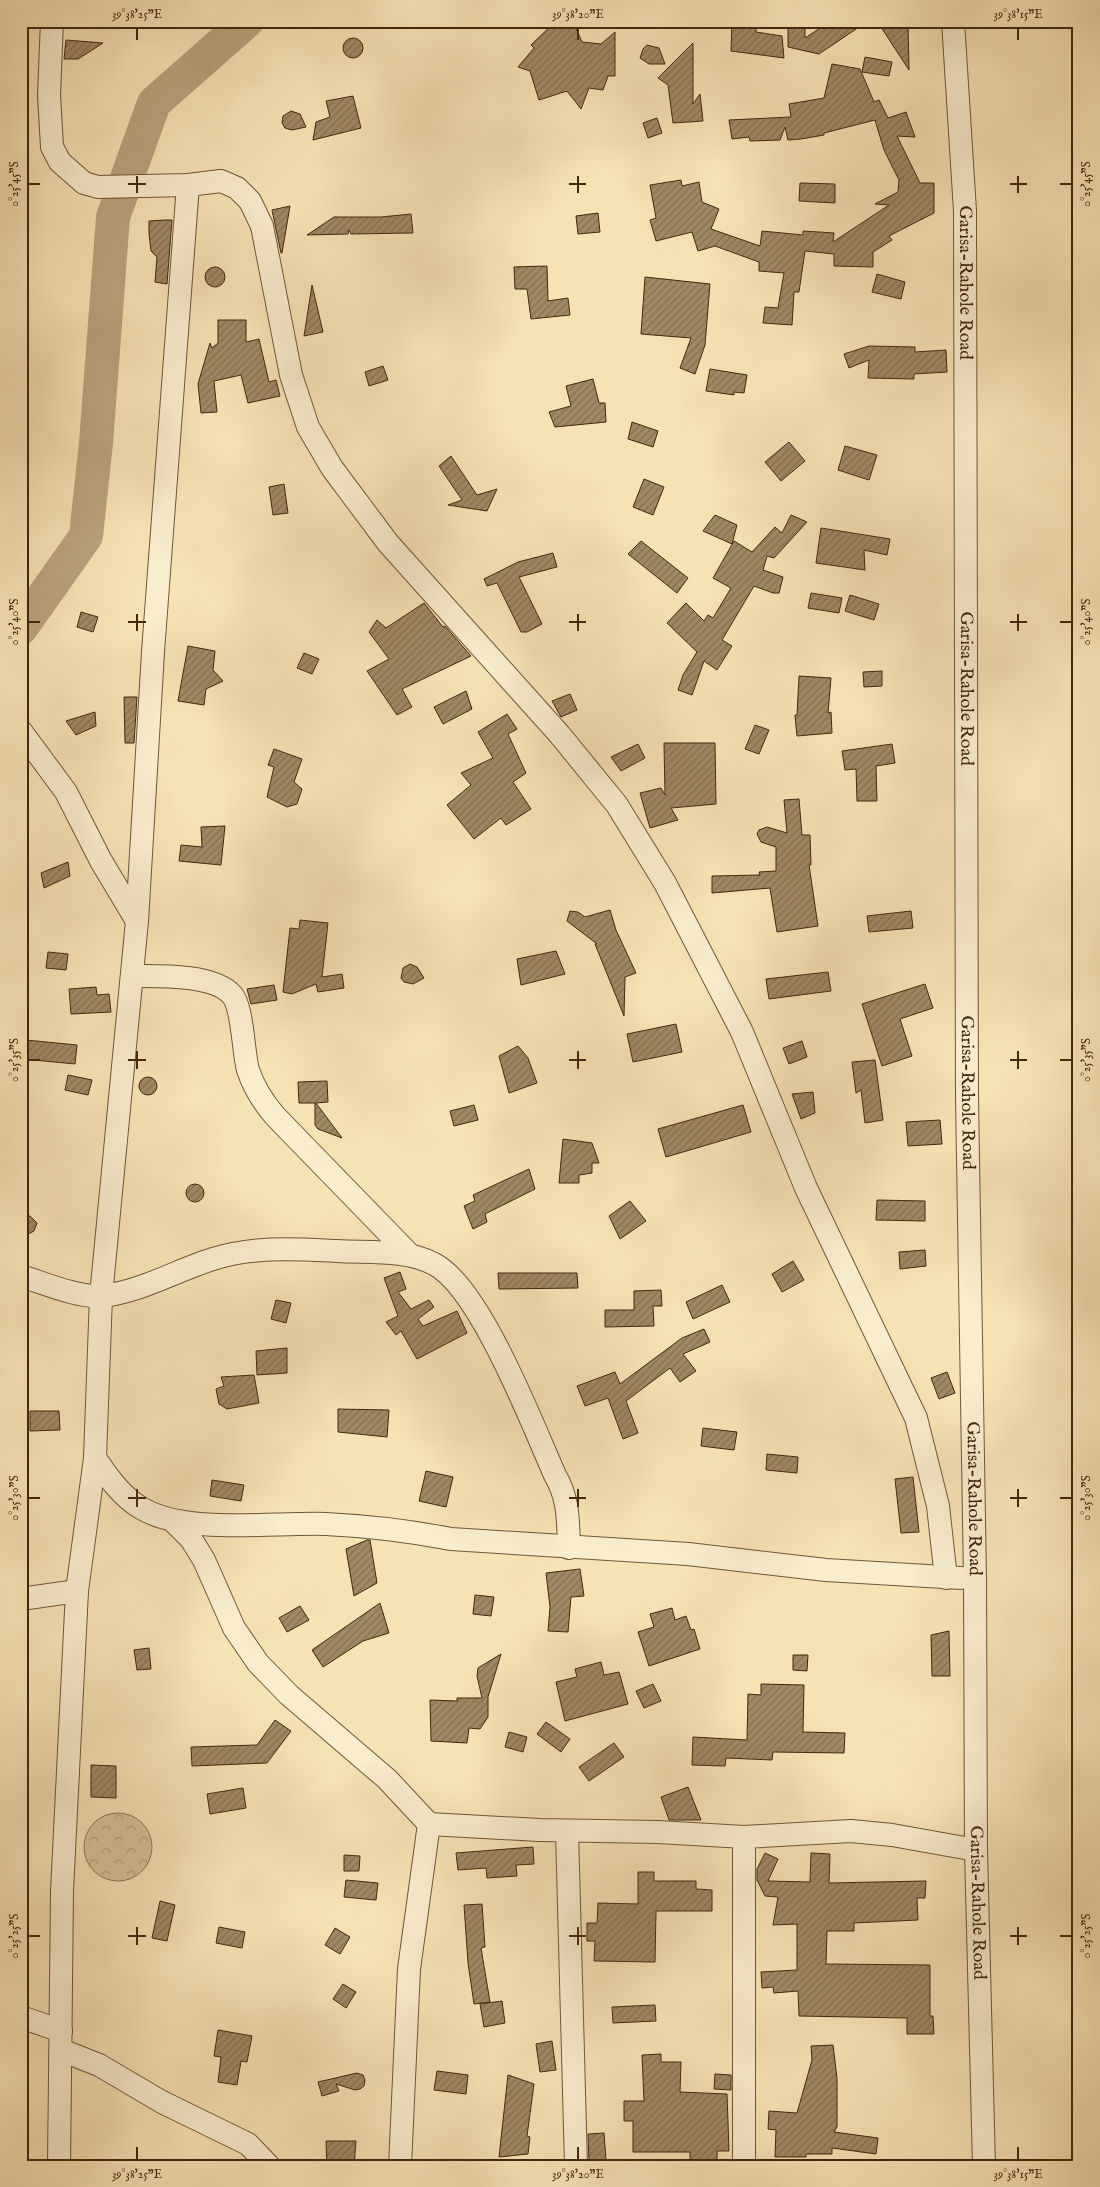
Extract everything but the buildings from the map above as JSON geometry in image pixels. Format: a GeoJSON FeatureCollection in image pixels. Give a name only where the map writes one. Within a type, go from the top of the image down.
{"type":"FeatureCollection","features":[{"type":"Feature","properties":{"kind":"street"},"geometry":{"type":"LineString","coordinates":[[52,21],[49,95],[52,148],[60,162],[84,183],[98,186],[188,185],[220,182],[237,188],[250,201],[262,226],[291,375],[308,427],[332,468],[388,544],[560,735],[617,806],[665,883],[742,1032],[806,1188],[916,1418],[938,1506],[946,1578]]}},
{"type":"Feature","properties":{"kind":"street","name":"Garisa-Rahole Road"},"geometry":{"type":"LineString","coordinates":[[953,21],[965,210],[967,1098],[975,1579],[976,1850],[984,2166]]}},
{"type":"Feature","properties":{"kind":"street"},"geometry":{"type":"LineString","coordinates":[[59,2166],[62,1891],[77,1591],[95,1458],[101,1296],[137,920],[153,652],[188,185]]}},
{"type":"Feature","properties":{"kind":"street"},"geometry":{"type":"LineString","coordinates":[[21,731],[66,792],[102,861],[137,920]]}},
{"type":"Feature","properties":{"kind":"street"},"geometry":{"type":"LineString","coordinates":[[132,976],[196,980],[217,985],[233,995],[240,1014],[248,1069],[259,1095],[275,1116],[410,1255]]}},
{"type":"Feature","properties":{"kind":"street"},"geometry":{"type":"LineString","coordinates":[[21,1276],[69,1291],[101,1296],[150,1283],[214,1258],[248,1251],[280,1248],[410,1255],[435,1264],[456,1281],[498,1347],[555,1475],[564,1490],[568,1509],[569,1548]]}},
{"type":"Feature","properties":{"kind":"street"},"geometry":{"type":"LineString","coordinates":[[95,1458],[125,1496],[142,1509],[173,1521],[219,1524],[326,1524],[417,1533],[451,1540],[688,1554],[826,1570],[975,1579]]}},
{"type":"Feature","properties":{"kind":"street"},"geometry":{"type":"LineString","coordinates":[[173,1521],[191,1539],[204,1560],[234,1628],[258,1663],[289,1695],[387,1779],[429,1824],[744,1837],[851,1831],[892,1835],[976,1850]]}},
{"type":"Feature","properties":{"kind":"street"},"geometry":{"type":"LineString","coordinates":[[21,1599],[77,1591]]}},
{"type":"Feature","properties":{"kind":"street"},"geometry":{"type":"LineString","coordinates":[[400,2166],[409,1969],[429,1824]]}},
{"type":"Feature","properties":{"kind":"street"},"geometry":{"type":"LineString","coordinates":[[567,1831],[576,2166]]}},
{"type":"Feature","properties":{"kind":"street"},"geometry":{"type":"LineString","coordinates":[[744,1837],[744,2166]]}},
{"type":"Feature","properties":{"kind":"street"},"geometry":{"type":"LineString","coordinates":[[21,2016],[162,2102],[248,2144],[269,2166]]}},
{"type":"Feature","properties":{"kind":"green space"},"geometry":{"type":"Polygon","coordinates":[[[125,1813],[137,1819],[146,1828],[152,1840],[150,1860],[142,1871],[125,1881],[111,1881],[94,1871],[86,1860],[84,1840],[94,1823],[105,1815],[125,1813]]]}},
{"type":"Feature","properties":{"kind":"waterway"},"geometry":{"type":"LineString","coordinates":[[21,628],[86,536],[96,443],[113,217],[154,103],[247,21]]}}]}
